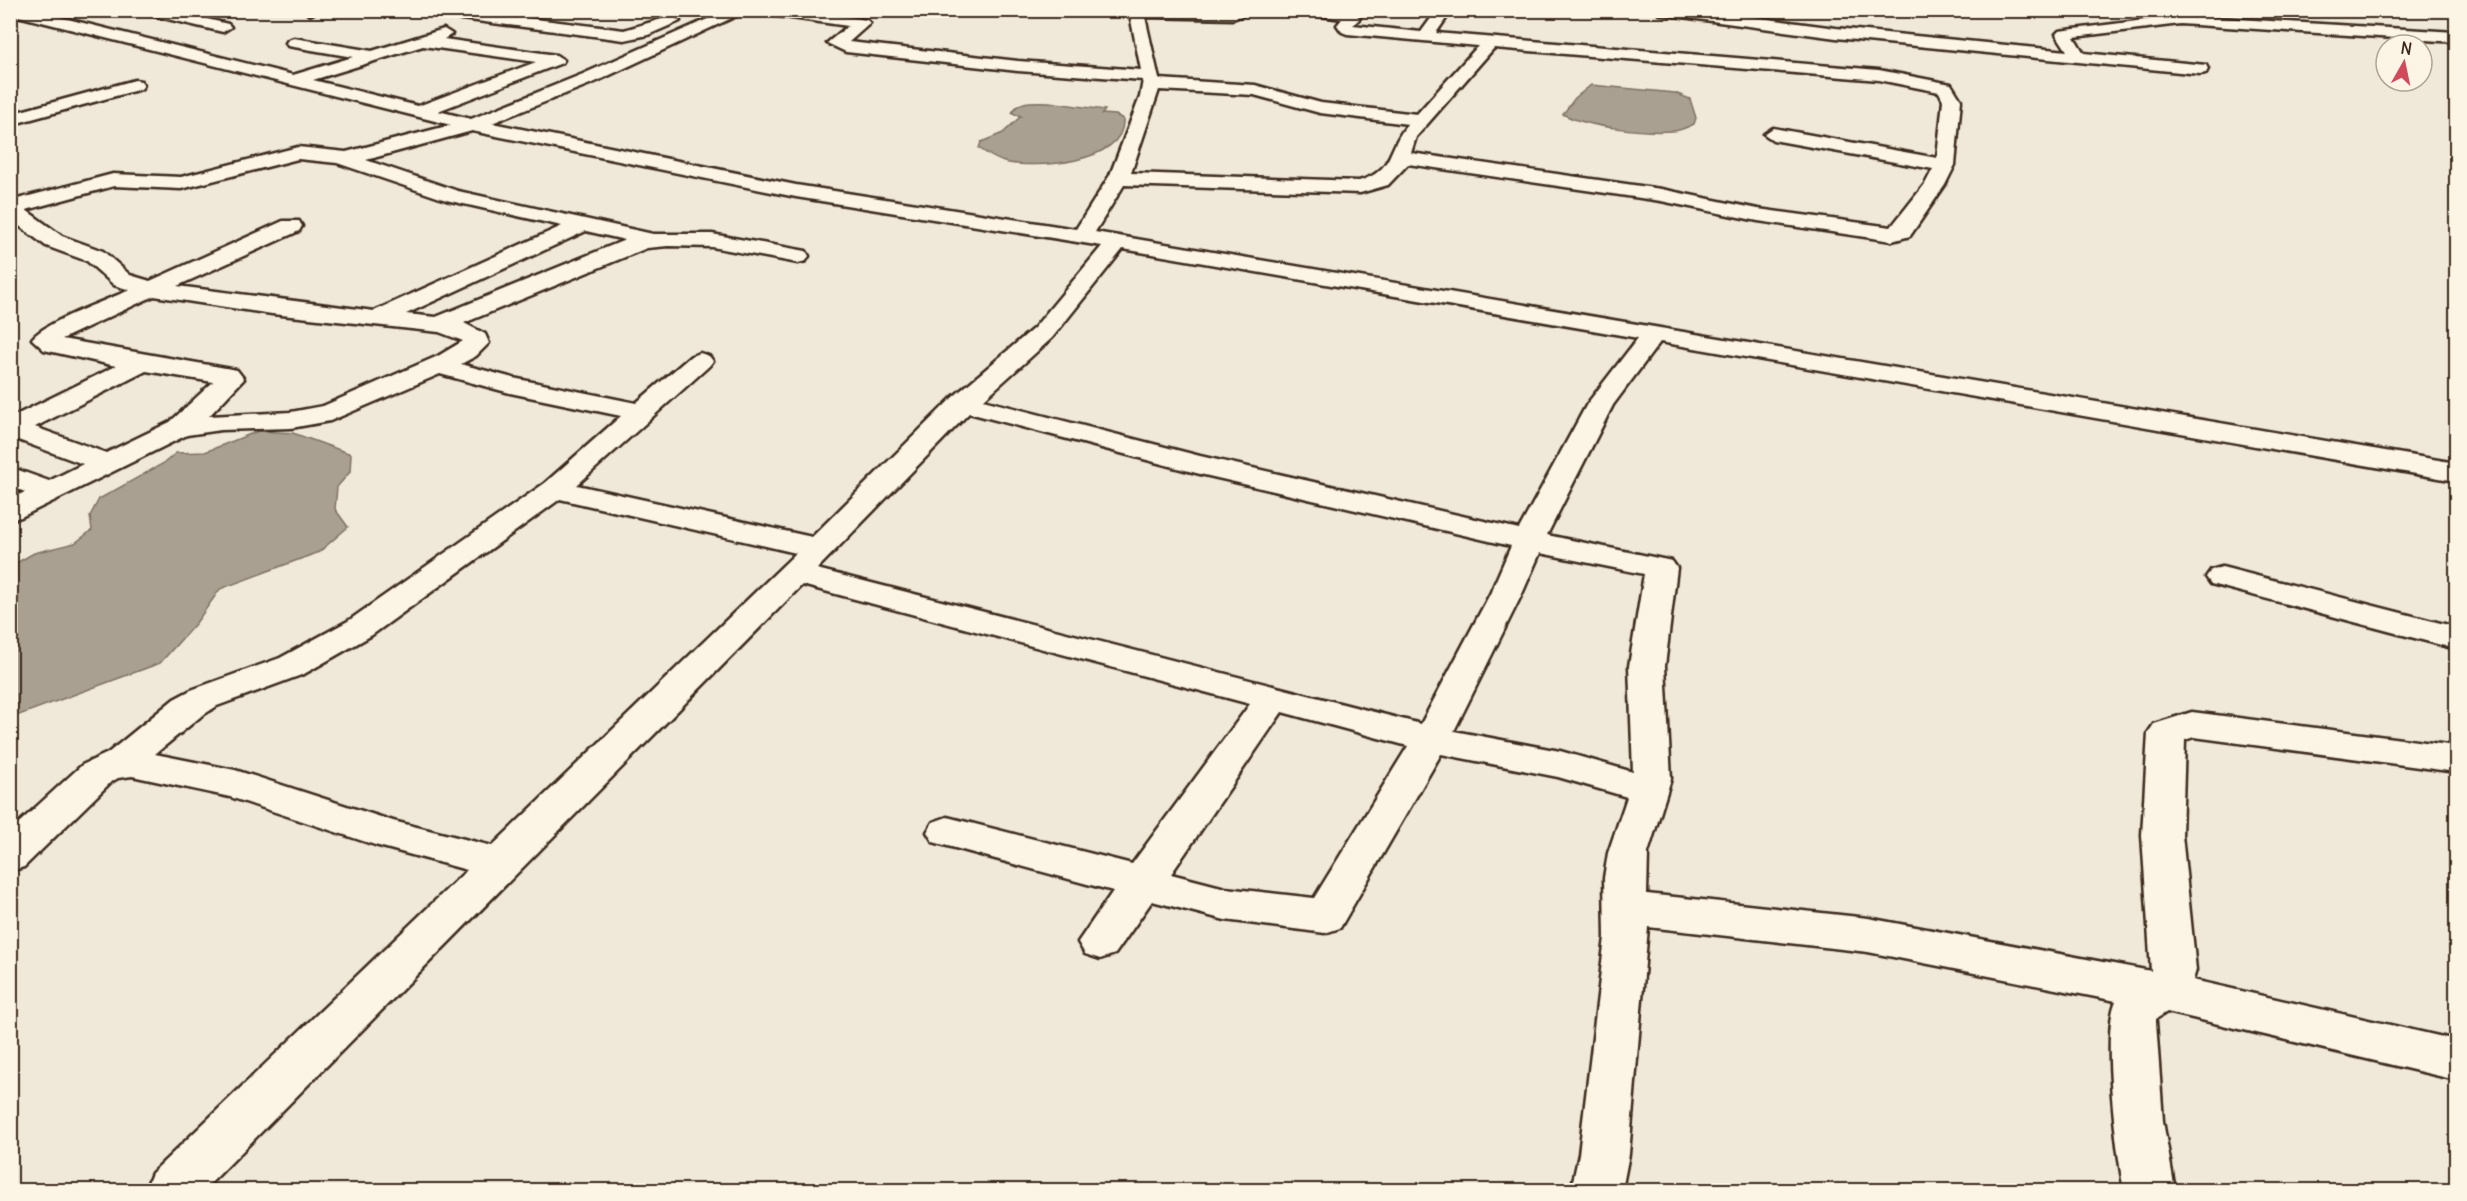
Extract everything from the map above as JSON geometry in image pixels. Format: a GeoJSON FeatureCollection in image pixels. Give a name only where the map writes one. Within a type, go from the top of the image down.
{"type":"FeatureCollection","features":[{"type":"Feature","properties":{"kind":"street"},"geometry":{"type":"LineString","coordinates":[[11,10],[472,125],[796,191],[1082,236],[2457,472]]}},
{"type":"Feature","properties":{"kind":"street"},"geometry":{"type":"LineString","coordinates":[[423,10],[624,35],[643,32],[688,15]]}},
{"type":"Feature","properties":{"kind":"street"},"geometry":{"type":"LineString","coordinates":[[294,80],[521,10]]}},
{"type":"Feature","properties":{"kind":"street"},"geometry":{"type":"LineString","coordinates":[[338,157],[371,153],[472,125],[589,78],[742,10]]}},
{"type":"Feature","properties":{"kind":"street"},"geometry":{"type":"LineString","coordinates":[[763,10],[862,23],[835,43],[846,46],[1263,91],[1320,108],[1421,120]]}},
{"type":"Feature","properties":{"kind":"street"},"geometry":{"type":"LineString","coordinates":[[1082,236],[1117,179],[1142,121],[1151,80],[1136,11],[1233,15],[1250,10]]}},
{"type":"Feature","properties":{"kind":"street"},"geometry":{"type":"LineString","coordinates":[[1306,10],[1349,16],[1352,18],[1345,27],[1352,30],[1489,44],[1834,70],[1930,84],[1945,88],[1952,100],[1945,165],[1935,185],[1902,231],[1892,234],[1758,214],[1661,195],[1402,157]]}},
{"type":"Feature","properties":{"kind":"street"},"geometry":{"type":"LineString","coordinates":[[1425,38],[1445,10]]}},
{"type":"Feature","properties":{"kind":"street"},"geometry":{"type":"LineString","coordinates":[[1660,10],[1825,32],[2200,69]]}},
{"type":"Feature","properties":{"kind":"street"},"geometry":{"type":"LineString","coordinates":[[2160,10],[2177,20]]}},
{"type":"Feature","properties":{"kind":"street"},"geometry":{"type":"LineString","coordinates":[[146,12],[223,27]]}},
{"type":"Feature","properties":{"kind":"street"},"geometry":{"type":"LineString","coordinates":[[81,28],[114,20]]}},
{"type":"Feature","properties":{"kind":"street"},"geometry":{"type":"LineString","coordinates":[[2079,57],[2064,34],[2177,20],[2457,38]]}},
{"type":"Feature","properties":{"kind":"street"},"geometry":{"type":"LineString","coordinates":[[422,111],[556,60],[423,41]]}},
{"type":"Feature","properties":{"kind":"street"},"geometry":{"type":"LineString","coordinates":[[294,43],[374,56]]}},
{"type":"Feature","properties":{"kind":"street"},"geometry":{"type":"LineString","coordinates":[[1117,179],[1360,187],[1381,180],[1402,157],[1403,143],[1421,120],[1489,44]]}},
{"type":"Feature","properties":{"kind":"street"},"geometry":{"type":"LineString","coordinates":[[10,120],[135,85]]}},
{"type":"Feature","properties":{"kind":"street"},"geometry":{"type":"LineString","coordinates":[[1773,135],[1945,165]]}},
{"type":"Feature","properties":{"kind":"street"},"geometry":{"type":"LineString","coordinates":[[10,210],[113,180],[131,179],[170,184],[196,180],[298,153],[316,153],[338,157],[453,196],[649,240],[700,239],[798,256]]}},
{"type":"Feature","properties":{"kind":"street"},"geometry":{"type":"LineString","coordinates":[[10,210],[22,216],[54,241],[95,256],[122,280],[151,289],[376,319],[439,325],[464,331],[476,339],[476,343],[468,351],[352,405],[317,416],[212,423],[180,428],[10,511]]}},
{"type":"Feature","properties":{"kind":"street"},"geometry":{"type":"LineString","coordinates":[[376,319],[584,224]]}},
{"type":"Feature","properties":{"kind":"street"},"geometry":{"type":"LineString","coordinates":[[180,428],[231,379],[228,376],[142,363],[53,345],[44,339],[291,226]]}},
{"type":"Feature","properties":{"kind":"street"},"geometry":{"type":"LineString","coordinates":[[439,325],[625,247],[649,240]]}},
{"type":"Feature","properties":{"kind":"street"},"geometry":{"type":"LineString","coordinates":[[170,1191],[921,448],[963,403],[1043,333],[1117,242]]}},
{"type":"Feature","properties":{"kind":"street"},"geometry":{"type":"LineString","coordinates":[[947,832],[1225,904],[1325,916],[1431,739],[1600,404],[1654,333]]}},
{"type":"Feature","properties":{"kind":"street"},"geometry":{"type":"LineString","coordinates":[[10,856],[96,774],[119,764],[175,716],[196,703],[292,666],[339,641],[555,489],[644,413],[700,361]]}},
{"type":"Feature","properties":{"kind":"street"},"geometry":{"type":"LineString","coordinates":[[14,426],[142,363]]}},
{"type":"Feature","properties":{"kind":"street"},"geometry":{"type":"LineString","coordinates":[[437,365],[522,388],[644,413]]}},
{"type":"Feature","properties":{"kind":"street"},"geometry":{"type":"LineString","coordinates":[[963,403],[1199,465],[1529,543],[1661,568],[1647,666],[1652,779],[1628,853],[1625,878],[1628,937],[1604,1154],[1596,1191]]}},
{"type":"Feature","properties":{"kind":"street"},"geometry":{"type":"LineString","coordinates":[[14,426],[105,463]]}},
{"type":"Feature","properties":{"kind":"street"},"geometry":{"type":"LineString","coordinates":[[10,476],[50,491]]}},
{"type":"Feature","properties":{"kind":"street"},"geometry":{"type":"LineString","coordinates":[[555,489],[806,560],[1272,699],[1431,739],[1560,764],[1648,790]]}},
{"type":"Feature","properties":{"kind":"street"},"geometry":{"type":"LineString","coordinates":[[2222,577],[2457,638]]}},
{"type":"Feature","properties":{"kind":"street"},"geometry":{"type":"LineString","coordinates":[[1100,942],[1272,699]]}},
{"type":"Feature","properties":{"kind":"street"},"geometry":{"type":"LineString","coordinates":[[2149,1191],[2138,1121],[2133,1022],[2135,1009],[2163,992],[2172,982],[2174,970],[2162,836],[2167,733],[2192,724],[2457,759]]}},
{"type":"Feature","properties":{"kind":"street"},"geometry":{"type":"LineString","coordinates":[[119,764],[132,763],[235,784],[389,835],[499,863]]}},
{"type":"Feature","properties":{"kind":"street"},"geometry":{"type":"LineString","coordinates":[[1626,908],[1868,935],[2163,992],[2457,1060]]}},
{"type":"Feature","properties":{"kind":"shaded area"},"geometry":{"type":"Polygon","coordinates":[[[1591,85],[1675,93],[1690,99],[1696,118],[1694,124],[1675,131],[1632,130],[1600,126],[1563,114],[1575,98],[1591,85]]]}},
{"type":"Feature","properties":{"kind":"shaded area"},"geometry":{"type":"Polygon","coordinates":[[[1028,102],[1049,102],[1105,110],[1102,114],[1116,115],[1123,119],[1120,134],[1110,146],[1095,154],[1076,160],[1036,165],[1004,162],[979,148],[981,142],[1003,133],[1021,116],[1012,113],[1019,105],[1028,102]]]}},
{"type":"Feature","properties":{"kind":"shaded area"},"geometry":{"type":"Polygon","coordinates":[[[258,431],[293,433],[351,454],[350,472],[337,487],[335,509],[348,527],[319,552],[220,589],[196,623],[160,663],[11,718],[11,566],[34,553],[75,543],[92,530],[90,516],[99,499],[164,463],[176,453],[205,452],[258,431]]]}}]}
